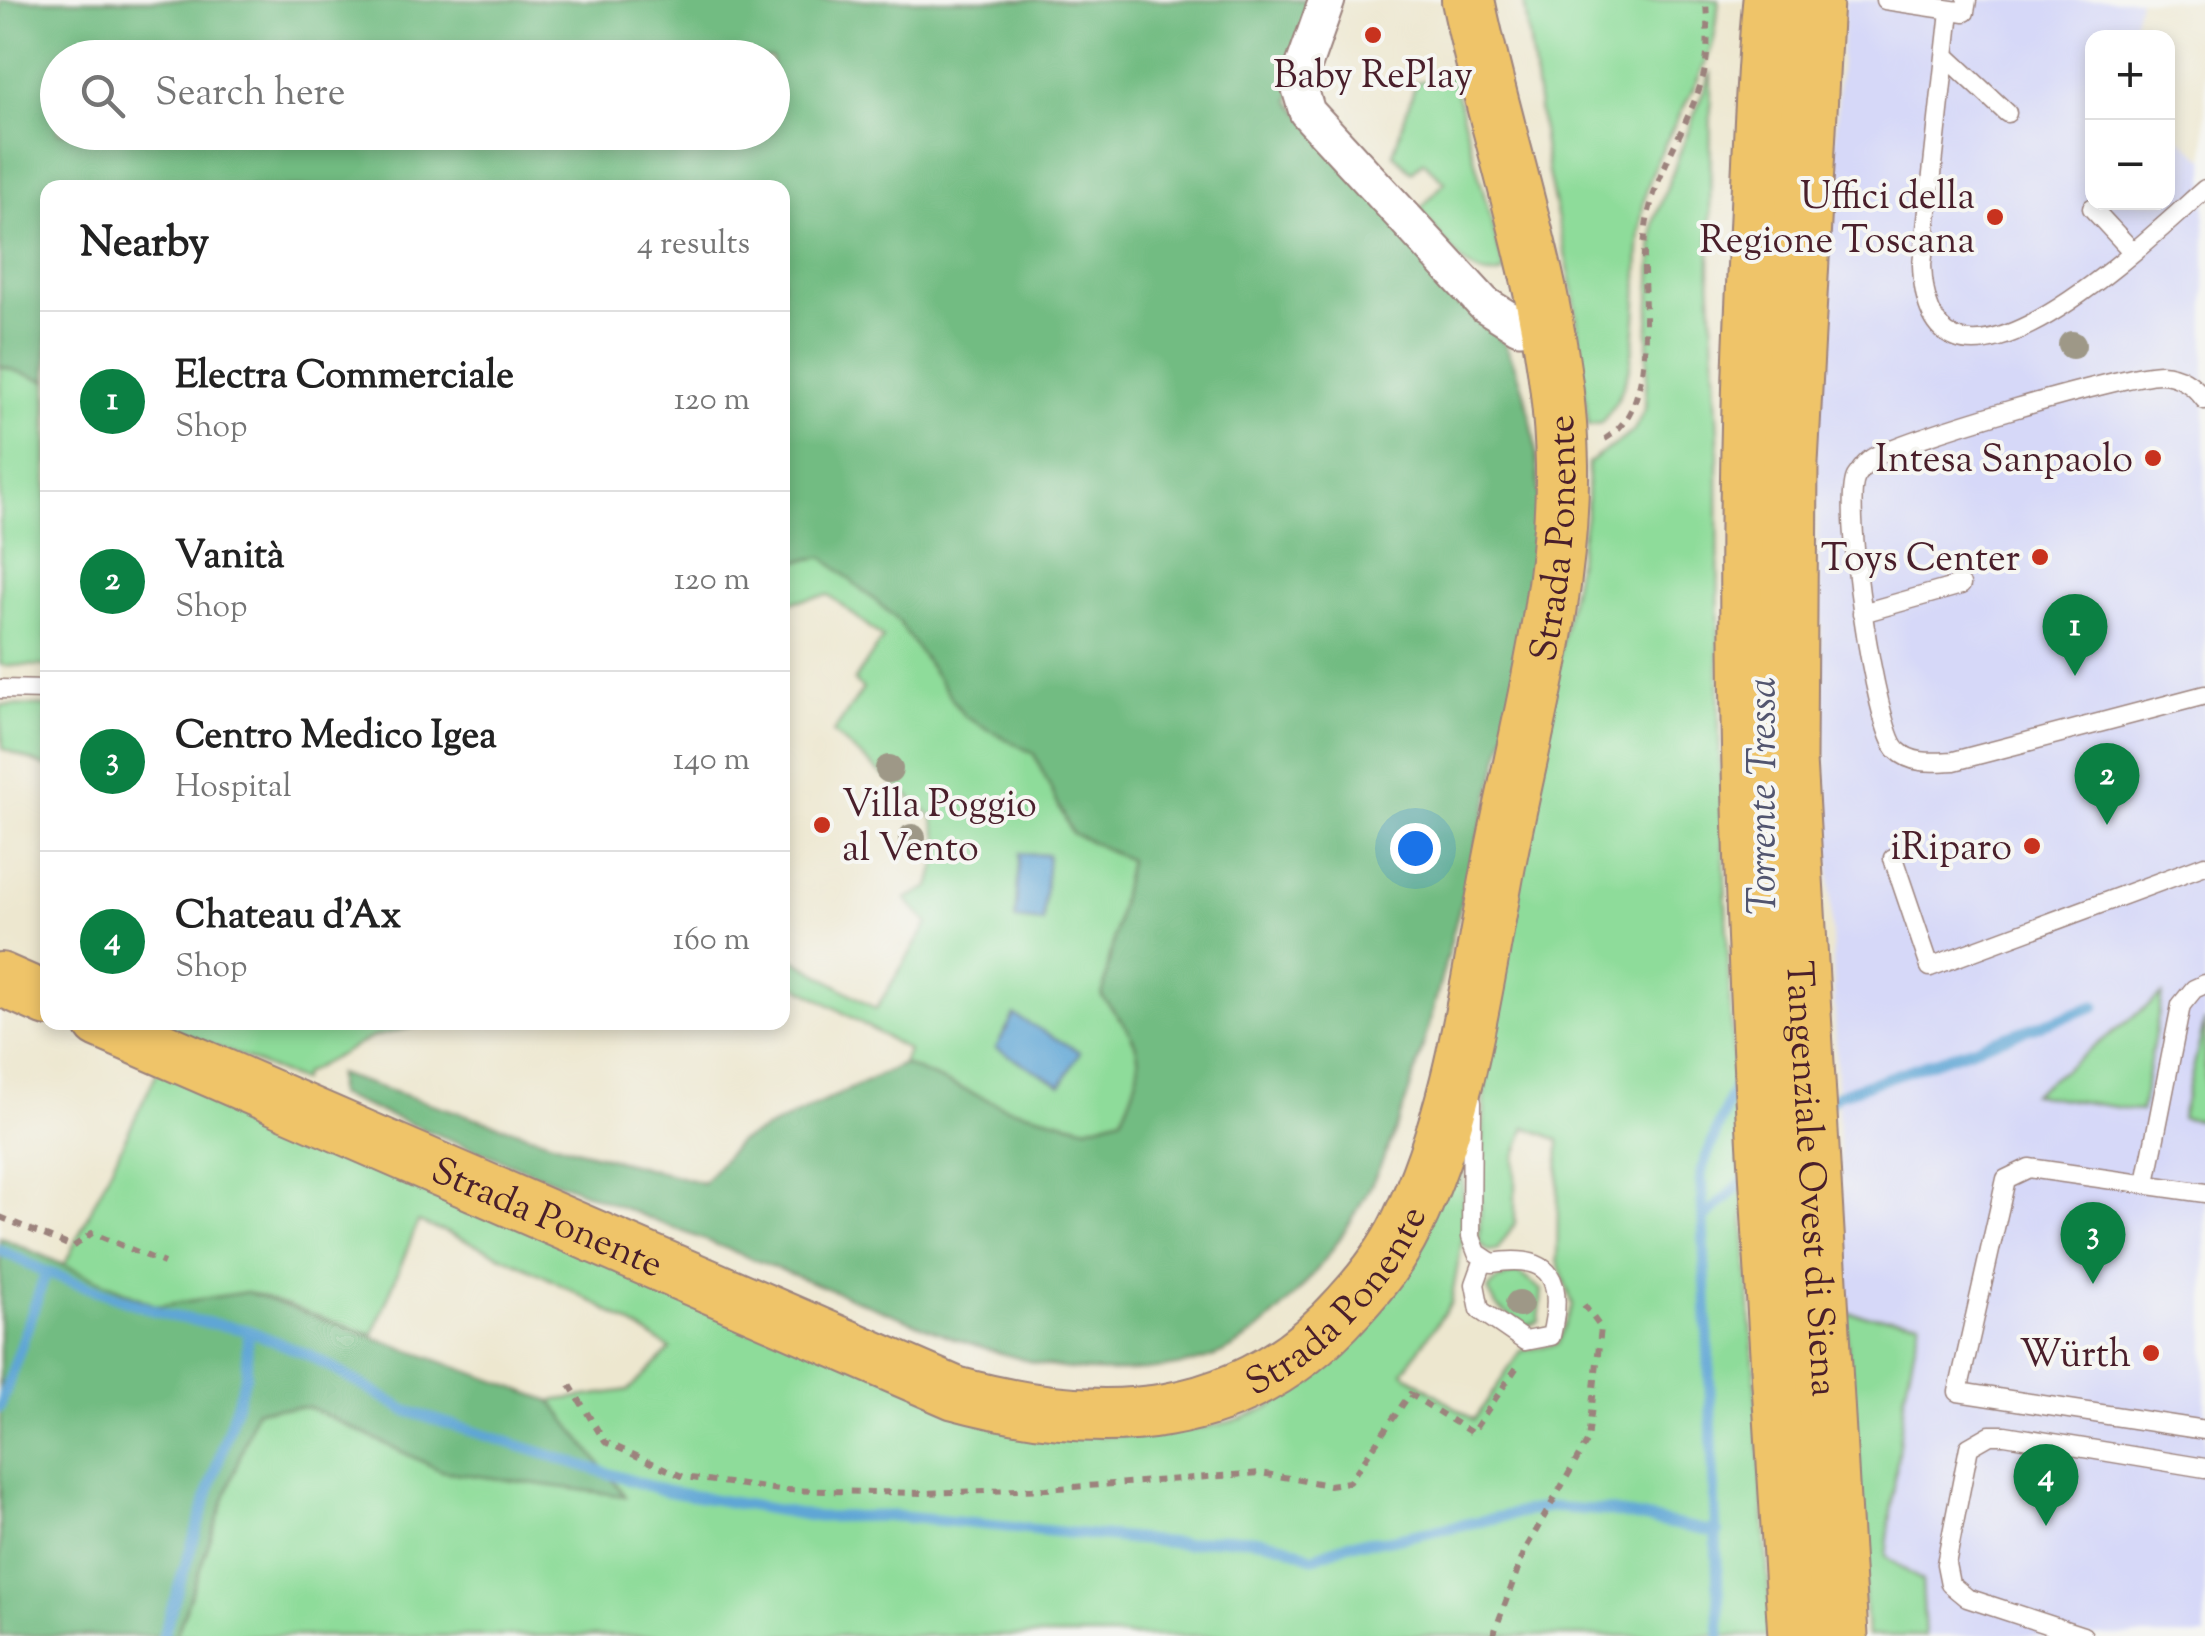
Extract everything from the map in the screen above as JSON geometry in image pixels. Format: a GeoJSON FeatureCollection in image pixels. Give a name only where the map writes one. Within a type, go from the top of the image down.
{"type":"FeatureCollection","features":[{"type":"Feature","properties":{"kind":"highway","name":"Tangenziale Ovest di Siena"},"geometry":{"type":"LineString","coordinates":[[1815,0],[1790,463],[1788,760],[1840,1636]]}},
{"type":"Feature","properties":{"kind":"highway","name":"Tangenziale Ovest di Siena"},"geometry":{"type":"LineString","coordinates":[[1769,9],[1747,433],[1745,640],[1756,996],[1796,1636]]}},
{"type":"Feature","properties":{"kind":"main road","name":"Strada Ponente"},"geometry":{"type":"LineString","coordinates":[[118,1030],[955,1393],[1013,1409],[1092,1418],[1185,1406],[1256,1384],[1292,1362],[1333,1324],[1382,1269],[1408,1222],[1435,1153],[1465,1038],[1555,566],[1560,442],[1547,323],[1468,0]]}},
{"type":"Feature","properties":{"kind":"main road"},"geometry":{"type":"LineString","coordinates":[[0,979],[40,996]]}},
{"type":"Feature","properties":{"kind":"street"},"geometry":{"type":"LineString","coordinates":[[1327,0],[1298,82],[1307,112],[1484,304],[1520,326],[1547,323]]}},
{"type":"Feature","properties":{"kind":"lane"},"geometry":{"type":"LineString","coordinates":[[1885,0],[1965,12],[1967,0]]}},
{"type":"Feature","properties":{"kind":"lane"},"geometry":{"type":"LineString","coordinates":[[1950,11],[1948,58],[1922,266],[1924,294],[1941,324],[1970,344],[1991,342],[2034,322],[2133,252],[2205,189]]}},
{"type":"Feature","properties":{"kind":"lane"},"geometry":{"type":"LineString","coordinates":[[1948,58],[2007,113]]}},
{"type":"Feature","properties":{"kind":"lane"},"geometry":{"type":"LineString","coordinates":[[2094,210],[2133,252]]}},
{"type":"Feature","properties":{"kind":"lane"},"geometry":{"type":"LineString","coordinates":[[2205,400],[2177,377],[2143,376],[1974,421],[1869,460],[1852,487],[1862,613],[1889,741],[1898,752],[1918,761],[1954,761],[2205,695]]}},
{"type":"Feature","properties":{"kind":"lane"},"geometry":{"type":"LineString","coordinates":[[1862,613],[1961,585]]}},
{"type":"Feature","properties":{"kind":"lane"},"geometry":{"type":"LineString","coordinates":[[0,690],[40,690]]}},
{"type":"Feature","properties":{"kind":"lane"},"geometry":{"type":"LineString","coordinates":[[1893,858],[1930,967],[2205,865]]}},
{"type":"Feature","properties":{"kind":"lane"},"geometry":{"type":"LineString","coordinates":[[2146,1183],[2181,1005],[2205,984]]}},
{"type":"Feature","properties":{"kind":"lane"},"geometry":{"type":"LineString","coordinates":[[1465,1038],[1474,1066],[1471,1238],[1492,1263],[1521,1258],[1538,1265],[1556,1282],[1560,1300],[1550,1336],[1525,1341],[1480,1310],[1475,1284],[1484,1258]]}},
{"type":"Feature","properties":{"kind":"lane"},"geometry":{"type":"LineString","coordinates":[[2205,1193],[2029,1168],[2006,1179],[1958,1392],[2205,1430]]}},
{"type":"Feature","properties":{"kind":"lane"},"geometry":{"type":"LineString","coordinates":[[2084,1636],[1967,1598],[1950,1584],[1946,1564],[1969,1447],[1990,1435],[2005,1436],[2205,1468]]}},
{"type":"Feature","properties":{"kind":"path"},"geometry":{"type":"LineString","coordinates":[[1560,442],[1601,442],[1618,431],[1634,408],[1643,356],[1647,216],[1702,80],[1706,0]]}},
{"type":"Feature","properties":{"kind":"path"},"geometry":{"type":"LineString","coordinates":[[0,1217],[74,1247],[92,1234],[164,1263]]}},
{"type":"Feature","properties":{"kind":"path"},"geometry":{"type":"LineString","coordinates":[[1493,1636],[1526,1550],[1588,1440],[1601,1360],[1601,1328],[1594,1314],[1556,1282]]}},
{"type":"Feature","properties":{"kind":"shaded area"},"geometry":{"type":"Polygon","coordinates":[[[1845,0],[2139,0],[2132,30],[2085,30],[2085,210],[2175,210],[2175,135],[2205,159],[2205,1636],[1925,1636],[1922,1582],[1886,1556],[1905,1392],[1920,1322],[1845,1313],[1815,435],[1845,0]]]}},
{"type":"Feature","properties":{"kind":"green space"},"geometry":{"type":"Polygon","coordinates":[[[0,0],[1315,0],[1290,101],[1504,343],[1528,406],[1536,450],[1538,495],[1535,567],[1521,664],[1427,1033],[1382,1162],[1338,1241],[1280,1310],[1253,1334],[1220,1354],[1149,1370],[1055,1367],[953,1338],[337,1095],[337,1074],[575,1149],[703,1183],[738,1142],[903,1064],[1005,1107],[1087,1127],[1122,1117],[1136,1080],[1138,1052],[1126,1027],[1102,997],[1129,860],[1072,833],[1034,754],[964,716],[896,618],[823,557],[790,562],[790,180],[40,180],[40,379],[0,366],[0,0]]]}},
{"type":"Feature","properties":{"kind":"green space"},"geometry":{"type":"Polygon","coordinates":[[[1524,0],[1719,0],[1712,46],[1659,156],[1646,193],[1634,343],[1617,399],[1601,423],[1588,425],[1574,296],[1548,173],[1524,0]]]}},
{"type":"Feature","properties":{"kind":"green space"},"geometry":{"type":"Polygon","coordinates":[[[1711,71],[1710,274],[1718,433],[1719,729],[1730,1007],[1772,1636],[176,1636],[256,1410],[308,1407],[442,1471],[624,1495],[551,1401],[629,1390],[671,1349],[548,1278],[418,1222],[373,1335],[247,1292],[157,1306],[63,1268],[159,1068],[1100,1436],[1226,1423],[1280,1401],[1344,1341],[1372,1302],[1463,1145],[1463,1236],[1451,1303],[1403,1372],[1474,1420],[1521,1351],[1557,1344],[1573,1305],[1557,1261],[1559,1140],[1526,1127],[1515,1157],[1515,1224],[1497,1250],[1488,1251],[1479,1243],[1487,1034],[1587,510],[1588,463],[1633,432],[1645,409],[1654,221],[1711,71]]]}},
{"type":"Feature","properties":{"kind":"green space"},"geometry":{"type":"Polygon","coordinates":[[[1452,76],[1505,272],[1479,273],[1456,256],[1420,209],[1445,182],[1423,161],[1412,172],[1393,154],[1416,82],[1452,76]]]}},
{"type":"Feature","properties":{"kind":"green space"},"geometry":{"type":"Polygon","coordinates":[[[0,366],[40,379],[40,666],[0,665],[0,366]]]}},
{"type":"Feature","properties":{"kind":"green space"},"geometry":{"type":"Polygon","coordinates":[[[823,557],[896,618],[964,716],[1034,754],[1072,833],[1129,859],[1103,997],[1127,1027],[1138,1052],[1136,1080],[1122,1117],[1087,1127],[1005,1107],[903,1064],[908,1050],[790,982],[790,957],[876,1009],[928,924],[906,899],[930,887],[941,847],[932,816],[833,733],[863,689],[854,681],[883,638],[829,595],[790,602],[790,562],[823,557]]]}},
{"type":"Feature","properties":{"kind":"green space"},"geometry":{"type":"Polygon","coordinates":[[[0,705],[40,706],[40,764],[3,749],[0,705]]]}},
{"type":"Feature","properties":{"kind":"green space"},"geometry":{"type":"Polygon","coordinates":[[[2162,995],[2141,1111],[2032,1094],[2162,995]]]}},
{"type":"Feature","properties":{"kind":"green space"},"geometry":{"type":"Polygon","coordinates":[[[2205,1020],[2205,1121],[2181,1118],[2205,1020]]]}},
{"type":"Feature","properties":{"kind":"green space"},"geometry":{"type":"Polygon","coordinates":[[[175,1030],[401,1030],[373,1037],[303,1074],[301,1081],[175,1030]]]}},
{"type":"Feature","properties":{"kind":"green space"},"geometry":{"type":"Polygon","coordinates":[[[0,1237],[157,1306],[247,1292],[551,1401],[625,1496],[442,1471],[309,1407],[256,1410],[176,1636],[0,1636],[0,1237]]]}},
{"type":"Feature","properties":{"kind":"green space"},"geometry":{"type":"Polygon","coordinates":[[[1517,1272],[1542,1290],[1539,1322],[1526,1326],[1497,1307],[1488,1290],[1497,1280],[1517,1272]]]}},
{"type":"Feature","properties":{"kind":"green space"},"geometry":{"type":"Polygon","coordinates":[[[1845,1313],[1920,1321],[1905,1392],[1886,1556],[1922,1582],[1925,1636],[1867,1636],[1845,1313]]]}},
{"type":"Feature","properties":{"kind":"water"},"geometry":{"type":"Polygon","coordinates":[[[1020,853],[1048,855],[1043,922],[1015,919],[1020,853]]]}},
{"type":"Feature","properties":{"kind":"water"},"geometry":{"type":"Polygon","coordinates":[[[1014,1015],[1080,1052],[1061,1085],[996,1048],[1014,1015]]]}},
{"type":"Feature","properties":{"kind":"waterway"},"geometry":{"type":"LineString","coordinates":[[1827,1104],[1837,1095],[2095,1006]]}},
{"type":"Feature","properties":{"kind":"waterway","name":"Torrente Tressa"},"geometry":{"type":"LineString","coordinates":[[1720,1636],[1701,1171],[1740,1072]]}},
{"type":"Feature","properties":{"kind":"waterway"},"geometry":{"type":"LineString","coordinates":[[1703,1219],[1751,1174]]}},
{"type":"Feature","properties":{"kind":"waterway"},"geometry":{"type":"LineString","coordinates":[[0,1250],[46,1272],[170,1316],[248,1330],[313,1357],[407,1411],[665,1491],[818,1517],[894,1516],[1186,1544],[1250,1539],[1282,1545],[1312,1558],[1350,1543],[1389,1540],[1548,1507],[1608,1511],[1718,1533]]}},
{"type":"Feature","properties":{"kind":"waterway"},"geometry":{"type":"LineString","coordinates":[[0,1407],[46,1272]]}},
{"type":"Feature","properties":{"kind":"waterway"},"geometry":{"type":"LineString","coordinates":[[163,1636],[246,1374],[248,1330]]}},
{"type":"Feature","properties":{"kind":"place","name":"Baby RePlay"},"geometry":{"type":"Point","coordinates":[1373,35]}},
{"type":"Feature","properties":{"kind":"place","name":"Uffici della Regione Toscana"},"geometry":{"type":"Point","coordinates":[1995,217]}},
{"type":"Feature","properties":{"kind":"place","name":"Intesa Sanpaolo"},"geometry":{"type":"Point","coordinates":[2153,458]}},
{"type":"Feature","properties":{"kind":"place","name":"Toys Center"},"geometry":{"type":"Point","coordinates":[2040,557]}},
{"type":"Feature","properties":{"kind":"place","name":"Electra Commerciale"},"geometry":{"type":"Point","coordinates":[2075,676]}},
{"type":"Feature","properties":{"kind":"place","name":"Villa Poggio al Vento"},"geometry":{"type":"Point","coordinates":[822,825]}},
{"type":"Feature","properties":{"kind":"place","name":"Vanità"},"geometry":{"type":"Point","coordinates":[2107,825]}},
{"type":"Feature","properties":{"kind":"place","name":"iRiparo"},"geometry":{"type":"Point","coordinates":[2032,846]}},
{"type":"Feature","properties":{"kind":"place","name":"Centro Medico Igea"},"geometry":{"type":"Point","coordinates":[2093,1284]}},
{"type":"Feature","properties":{"kind":"place","name":"Würth"},"geometry":{"type":"Point","coordinates":[2151,1353]}},
{"type":"Feature","properties":{"kind":"place","name":"Chateau d'Ax"},"geometry":{"type":"Point","coordinates":[2046,1526]}}]}
